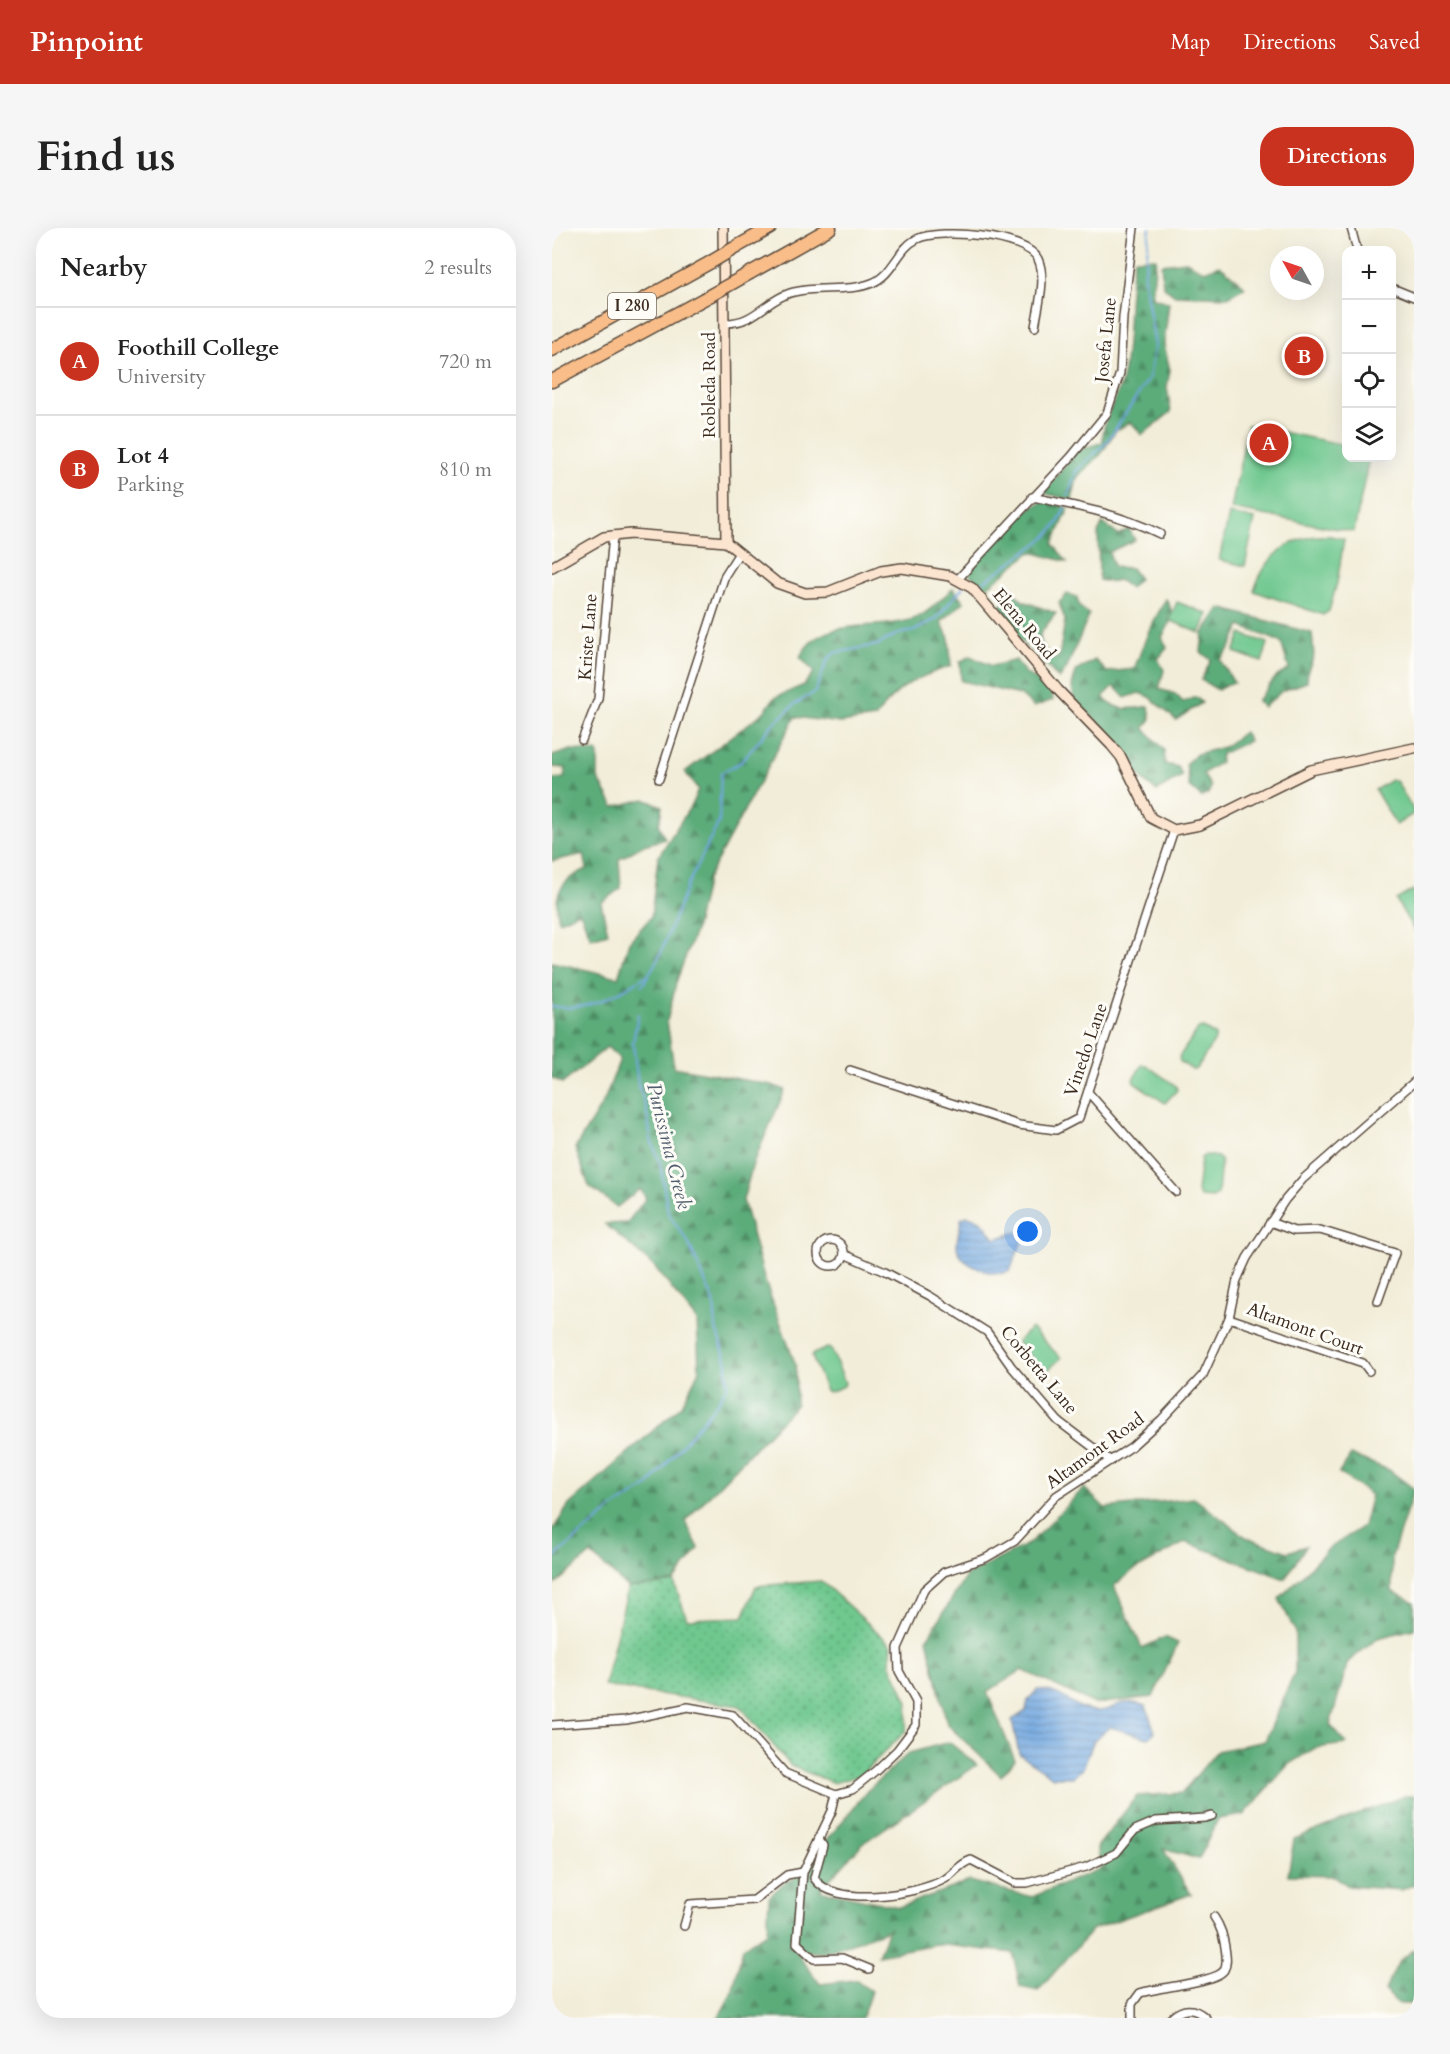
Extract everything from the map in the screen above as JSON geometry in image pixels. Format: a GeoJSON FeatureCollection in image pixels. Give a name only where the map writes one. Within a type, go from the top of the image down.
{"type":"FeatureCollection","features":[{"type":"Feature","properties":{"kind":"highway","name":"I 280"},"geometry":{"type":"LineString","coordinates":[[552,350],[770,228]]}},
{"type":"Feature","properties":{"kind":"highway","name":"I 280"},"geometry":{"type":"LineString","coordinates":[[552,381],[830,228]]}},
{"type":"Feature","properties":{"kind":"street","name":"Robleda Road"},"geometry":{"type":"LineString","coordinates":[[723,228],[726,322],[726,543]]}},
{"type":"Feature","properties":{"kind":"street","name":"Josefa Lane"},"geometry":{"type":"LineString","coordinates":[[958,579],[1071,457],[1107,412],[1115,393],[1119,373],[1134,228]]}},
{"type":"Feature","properties":{"kind":"street"},"geometry":{"type":"LineString","coordinates":[[1351,228],[1356,246]]}},
{"type":"Feature","properties":{"kind":"street"},"geometry":{"type":"LineString","coordinates":[[726,322],[744,322],[788,293],[809,288],[873,283],[885,275],[915,240],[941,235],[1009,241],[1032,252],[1038,260],[1042,277],[1035,327]]}},
{"type":"Feature","properties":{"kind":"street"},"geometry":{"type":"LineString","coordinates":[[1396,290],[1414,297]]}},
{"type":"Feature","properties":{"kind":"street"},"geometry":{"type":"LineString","coordinates":[[1032,497],[1100,510],[1128,519],[1160,534]]}},
{"type":"Feature","properties":{"kind":"street"},"geometry":{"type":"LineString","coordinates":[[552,567],[596,541],[613,535],[726,543]]}},
{"type":"Feature","properties":{"kind":"street","name":"Kriste Lane"},"geometry":{"type":"LineString","coordinates":[[582,740],[598,699],[613,535]]}},
{"type":"Feature","properties":{"kind":"street","name":"Elena Road"},"geometry":{"type":"LineString","coordinates":[[726,543],[777,583],[805,592],[828,592],[881,571],[902,568],[922,570],[958,579],[972,588],[1058,690],[1121,757],[1151,818],[1174,830]]}},
{"type":"Feature","properties":{"kind":"street"},"geometry":{"type":"LineString","coordinates":[[659,778],[725,575],[740,553]]}},
{"type":"Feature","properties":{"kind":"street"},"geometry":{"type":"LineString","coordinates":[[1174,830],[1200,825],[1311,770],[1414,748]]}},
{"type":"Feature","properties":{"kind":"street","name":"Vinedo Lane"},"geometry":{"type":"LineString","coordinates":[[850,1070],[1019,1125],[1056,1130],[1079,1118],[1174,830]]}},
{"type":"Feature","properties":{"kind":"street","name":"Altamont Road"},"geometry":{"type":"LineString","coordinates":[[836,1794],[853,1789],[875,1771],[897,1750],[916,1725],[916,1702],[899,1671],[898,1648],[924,1590],[944,1572],[986,1558],[1015,1541],[1056,1496],[1111,1461],[1162,1419],[1203,1375],[1229,1318],[1237,1280],[1247,1258],[1302,1179],[1414,1082]]}},
{"type":"Feature","properties":{"kind":"street"},"geometry":{"type":"LineString","coordinates":[[1088,1092],[1176,1192]]}},
{"type":"Feature","properties":{"kind":"street"},"geometry":{"type":"LineString","coordinates":[[1270,1222],[1294,1231],[1320,1230],[1395,1253],[1378,1301]]}},
{"type":"Feature","properties":{"kind":"street","name":"Corbetta Lane"},"geometry":{"type":"LineString","coordinates":[[844,1254],[912,1287],[987,1332],[1011,1366],[1058,1421],[1111,1461]]}},
{"type":"Feature","properties":{"kind":"street","name":"Altamont Court"},"geometry":{"type":"LineString","coordinates":[[1229,1318],[1362,1364],[1370,1371]]}},
{"type":"Feature","properties":{"kind":"street"},"geometry":{"type":"LineString","coordinates":[[552,1725],[626,1720],[688,1707],[733,1715],[785,1773],[836,1794],[832,1811],[803,1872],[797,1943],[813,1959],[842,1958],[869,1969]]}},
{"type":"Feature","properties":{"kind":"street"},"geometry":{"type":"LineString","coordinates":[[819,1839],[823,1845],[814,1878],[820,1888],[840,1895],[886,1897],[946,1878],[962,1863],[971,1860],[1015,1883],[1027,1883],[1086,1867],[1116,1853],[1135,1830],[1156,1821],[1212,1816]]}},
{"type":"Feature","properties":{"kind":"street"},"geometry":{"type":"LineString","coordinates":[[684,1926],[690,1904],[754,1900],[787,1875],[803,1872]]}},
{"type":"Feature","properties":{"kind":"street"},"geometry":{"type":"LineString","coordinates":[[1132,2018],[1132,2004],[1140,1993],[1221,1974],[1227,1958],[1221,1926],[1214,1917]]}},
{"type":"Feature","properties":{"kind":"street"},"geometry":{"type":"LineString","coordinates":[[1171,2018],[1187,2009],[1197,2011],[1206,2018]]}},
{"type":"Feature","properties":{"kind":"street"},"geometry":{"type":"LineString","coordinates":[[1410,2018],[1414,2013]]}},
{"type":"Feature","properties":{"kind":"green space"},"geometry":{"type":"Polygon","coordinates":[[[1156,258],[1152,297],[1169,303],[1164,344],[1170,370],[1167,387],[1171,412],[1142,435],[1131,422],[1116,430],[1101,454],[1077,478],[1072,500],[1044,493],[1076,451],[1103,442],[1104,426],[1120,388],[1125,365],[1134,259],[1156,258]]]}},
{"type":"Feature","properties":{"kind":"green space"},"geometry":{"type":"Polygon","coordinates":[[[1186,261],[1204,271],[1220,265],[1245,287],[1228,297],[1175,295],[1163,286],[1161,264],[1186,261]]]}},
{"type":"Feature","properties":{"kind":"green space"},"geometry":{"type":"Polygon","coordinates":[[[1248,425],[1342,444],[1342,462],[1368,462],[1354,532],[1231,509],[1248,425]]]}},
{"type":"Feature","properties":{"kind":"green space"},"geometry":{"type":"Polygon","coordinates":[[[1045,501],[1069,508],[1053,544],[1067,562],[1031,552],[982,591],[969,573],[984,552],[1013,522],[1023,513],[1045,501]]]}},
{"type":"Feature","properties":{"kind":"green space"},"geometry":{"type":"Polygon","coordinates":[[[1229,514],[1255,519],[1245,566],[1219,560],[1229,514]]]}},
{"type":"Feature","properties":{"kind":"green space"},"geometry":{"type":"Polygon","coordinates":[[[1103,523],[1118,535],[1129,529],[1135,540],[1109,552],[1114,567],[1131,568],[1139,579],[1130,588],[1118,580],[1110,582],[1099,580],[1098,533],[1103,523]]]}},
{"type":"Feature","properties":{"kind":"green space"},"geometry":{"type":"Polygon","coordinates":[[[1331,536],[1344,539],[1337,583],[1329,611],[1323,615],[1254,591],[1265,567],[1282,549],[1304,539],[1331,536]]]}},
{"type":"Feature","properties":{"kind":"green space"},"geometry":{"type":"Polygon","coordinates":[[[953,588],[964,602],[941,622],[949,638],[951,666],[908,684],[891,698],[875,718],[840,723],[795,717],[707,879],[695,931],[677,980],[667,1021],[674,1067],[772,1085],[785,1090],[753,1164],[743,1200],[765,1281],[796,1366],[796,1405],[685,1521],[699,1548],[674,1582],[628,1588],[591,1554],[552,1587],[552,1531],[569,1505],[682,1405],[699,1370],[697,1321],[654,1266],[605,1224],[627,1223],[646,1198],[640,1189],[617,1207],[589,1186],[575,1148],[604,1101],[620,1059],[607,1047],[563,1083],[552,1078],[552,962],[618,977],[629,942],[651,917],[658,857],[694,801],[698,789],[685,772],[764,712],[774,698],[804,685],[814,672],[800,657],[809,644],[821,635],[835,630],[899,623],[919,617],[953,588]]]}},
{"type":"Feature","properties":{"kind":"green space"},"geometry":{"type":"Polygon","coordinates":[[[1012,591],[1023,601],[1056,613],[1040,634],[1041,642],[1052,660],[1059,657],[1065,620],[1059,603],[1067,594],[1077,597],[1079,606],[1089,615],[1067,668],[1059,679],[1036,653],[1018,639],[999,607],[1012,591]]]}},
{"type":"Feature","properties":{"kind":"green space"},"geometry":{"type":"Polygon","coordinates":[[[1166,599],[1172,614],[1162,637],[1167,648],[1158,659],[1164,670],[1159,689],[1175,694],[1183,702],[1196,697],[1202,703],[1176,720],[1150,697],[1139,693],[1125,698],[1114,686],[1103,697],[1118,707],[1149,706],[1151,719],[1144,728],[1164,750],[1165,764],[1178,767],[1182,776],[1157,791],[1139,775],[1109,732],[1074,702],[1072,686],[1076,671],[1095,660],[1107,672],[1134,669],[1150,628],[1166,599]]]}},
{"type":"Feature","properties":{"kind":"green space"},"geometry":{"type":"Polygon","coordinates":[[[1177,602],[1208,614],[1200,633],[1169,620],[1177,602]]]}},
{"type":"Feature","properties":{"kind":"green space"},"geometry":{"type":"Polygon","coordinates":[[[1220,608],[1312,633],[1314,656],[1308,670],[1307,682],[1282,691],[1264,707],[1257,701],[1276,677],[1289,669],[1281,642],[1240,626],[1230,648],[1220,660],[1234,683],[1227,684],[1218,690],[1201,680],[1211,660],[1201,652],[1203,633],[1220,608]]]}},
{"type":"Feature","properties":{"kind":"green space"},"geometry":{"type":"Polygon","coordinates":[[[1241,634],[1268,643],[1262,662],[1234,652],[1241,634]]]}},
{"type":"Feature","properties":{"kind":"green space"},"geometry":{"type":"Polygon","coordinates":[[[970,656],[992,666],[1016,660],[1025,673],[1051,689],[1053,700],[1034,707],[1020,695],[961,681],[960,662],[970,656]]]}},
{"type":"Feature","properties":{"kind":"green space"},"geometry":{"type":"Polygon","coordinates":[[[1244,732],[1249,741],[1221,754],[1220,762],[1203,774],[1211,787],[1208,794],[1201,797],[1189,786],[1186,763],[1197,754],[1224,747],[1244,732]]]}},
{"type":"Feature","properties":{"kind":"green space"},"geometry":{"type":"Polygon","coordinates":[[[571,750],[598,752],[598,778],[614,807],[644,799],[662,806],[659,826],[665,839],[644,845],[619,859],[621,888],[601,903],[608,933],[591,938],[580,912],[559,921],[557,911],[558,895],[565,882],[587,869],[584,854],[552,861],[552,779],[564,778],[566,768],[552,767],[552,756],[571,750]]]}},
{"type":"Feature","properties":{"kind":"green space"},"geometry":{"type":"Polygon","coordinates":[[[1391,780],[1396,781],[1414,811],[1396,825],[1375,790],[1391,780]]]}},
{"type":"Feature","properties":{"kind":"green space"},"geometry":{"type":"Polygon","coordinates":[[[1414,891],[1414,930],[1396,900],[1414,891]]]}},
{"type":"Feature","properties":{"kind":"green space"},"geometry":{"type":"Polygon","coordinates":[[[1203,1028],[1215,1035],[1215,1040],[1196,1069],[1193,1070],[1180,1062],[1179,1057],[1198,1029],[1203,1028]]]}},
{"type":"Feature","properties":{"kind":"green space"},"geometry":{"type":"Polygon","coordinates":[[[1142,1065],[1146,1065],[1176,1086],[1177,1090],[1165,1103],[1134,1082],[1133,1079],[1142,1065]]]}},
{"type":"Feature","properties":{"kind":"green space"},"geometry":{"type":"Polygon","coordinates":[[[1205,1155],[1218,1157],[1221,1161],[1218,1194],[1213,1198],[1200,1197],[1197,1192],[1201,1158],[1205,1155]]]}},
{"type":"Feature","properties":{"kind":"green space"},"geometry":{"type":"Polygon","coordinates":[[[1031,1328],[1061,1358],[1046,1372],[1017,1342],[1031,1328]]]}},
{"type":"Feature","properties":{"kind":"green space"},"geometry":{"type":"Polygon","coordinates":[[[827,1348],[831,1349],[845,1383],[844,1386],[830,1392],[826,1391],[812,1357],[813,1354],[827,1348]]]}},
{"type":"Feature","properties":{"kind":"green space"},"geometry":{"type":"Polygon","coordinates":[[[1351,1455],[1389,1470],[1414,1489],[1392,1556],[1392,1591],[1414,1602],[1414,1629],[1378,1638],[1348,1662],[1330,1725],[1347,1744],[1315,1748],[1289,1764],[1244,1815],[1218,1819],[1199,1859],[1163,1849],[1191,1894],[1093,1929],[1038,1991],[1020,1987],[1013,1953],[936,1944],[878,1955],[890,1927],[888,1930],[824,1953],[795,1950],[820,1984],[855,1980],[871,1991],[862,2018],[718,2018],[732,1993],[743,1947],[767,1933],[769,1897],[785,1882],[796,1878],[867,1791],[909,1753],[949,1742],[977,1765],[862,1844],[820,1890],[899,1907],[970,1881],[1032,1897],[1102,1868],[1097,1847],[1137,1796],[1182,1793],[1217,1751],[1265,1741],[1295,1672],[1295,1631],[1279,1599],[1327,1550],[1363,1526],[1371,1495],[1339,1473],[1351,1455]]]}},
{"type":"Feature","properties":{"kind":"green space"},"geometry":{"type":"Polygon","coordinates":[[[1084,1488],[1105,1508],[1194,1498],[1246,1537],[1288,1552],[1306,1546],[1285,1579],[1186,1542],[1131,1572],[1114,1586],[1142,1648],[1165,1637],[1178,1643],[1153,1697],[1095,1704],[1022,1670],[987,1692],[1015,1760],[1001,1776],[947,1724],[927,1639],[966,1576],[1030,1543],[1084,1488]]]}},
{"type":"Feature","properties":{"kind":"green space"},"geometry":{"type":"Polygon","coordinates":[[[821,1581],[892,1645],[890,1663],[908,1702],[906,1731],[861,1775],[834,1783],[791,1766],[740,1706],[604,1686],[628,1588],[674,1582],[687,1619],[743,1617],[756,1586],[821,1581]]]}},
{"type":"Feature","properties":{"kind":"green space"},"geometry":{"type":"Polygon","coordinates":[[[1405,1796],[1414,1796],[1414,1884],[1402,1890],[1348,1886],[1335,1876],[1288,1875],[1294,1839],[1405,1796]]]}},
{"type":"Feature","properties":{"kind":"green space"},"geometry":{"type":"Polygon","coordinates":[[[1414,1950],[1414,2001],[1411,2004],[1398,2004],[1385,1990],[1399,1961],[1414,1950]]]}},
{"type":"Feature","properties":{"kind":"water"},"geometry":{"type":"Polygon","coordinates":[[[967,1216],[980,1221],[995,1239],[1017,1232],[1022,1241],[1010,1271],[997,1273],[981,1270],[961,1257],[957,1239],[961,1219],[967,1216]]]}},
{"type":"Feature","properties":{"kind":"water"},"geometry":{"type":"Polygon","coordinates":[[[1037,1690],[1055,1693],[1087,1710],[1107,1710],[1128,1703],[1146,1706],[1155,1732],[1148,1738],[1110,1727],[1094,1740],[1083,1768],[1073,1777],[1053,1777],[1019,1754],[1012,1720],[1026,1711],[1028,1700],[1037,1690]]]}},
{"type":"Feature","properties":{"kind":"waterway","name":"Purissima Creek"},"geometry":{"type":"LineString","coordinates":[[1068,496],[1076,471],[1106,443],[1149,378],[1155,345],[1144,279],[1150,228]]}},
{"type":"Feature","properties":{"kind":"waterway","name":"Purissima Creek"},"geometry":{"type":"LineString","coordinates":[[983,582],[1045,538],[1058,523],[1065,508]]}},
{"type":"Feature","properties":{"kind":"waterway","name":"Purissima Creek"},"geometry":{"type":"LineString","coordinates":[[642,986],[660,955],[687,886],[719,822],[721,773],[741,762],[773,724],[795,704],[815,692],[828,659],[834,653],[877,645],[898,634],[914,631],[936,619],[963,587]]}},
{"type":"Feature","properties":{"kind":"waterway"},"geometry":{"type":"LineString","coordinates":[[552,1006],[565,1008],[590,1005],[625,989],[646,976]]}},
{"type":"Feature","properties":{"kind":"waterway","name":"Purissima Creek"},"geometry":{"type":"LineString","coordinates":[[552,1559],[613,1508],[647,1487],[718,1402],[727,1386],[727,1363],[716,1329],[714,1302],[688,1242],[668,1213],[660,1163],[651,1140],[646,1108],[638,1084],[633,1043],[638,1014]]}},
{"type":"Feature","properties":{"kind":"place","name":"Lot 4"},"geometry":{"type":"Point","coordinates":[1304,356]}},
{"type":"Feature","properties":{"kind":"place","name":"Foothill College"},"geometry":{"type":"Point","coordinates":[1269,443]}}]}
